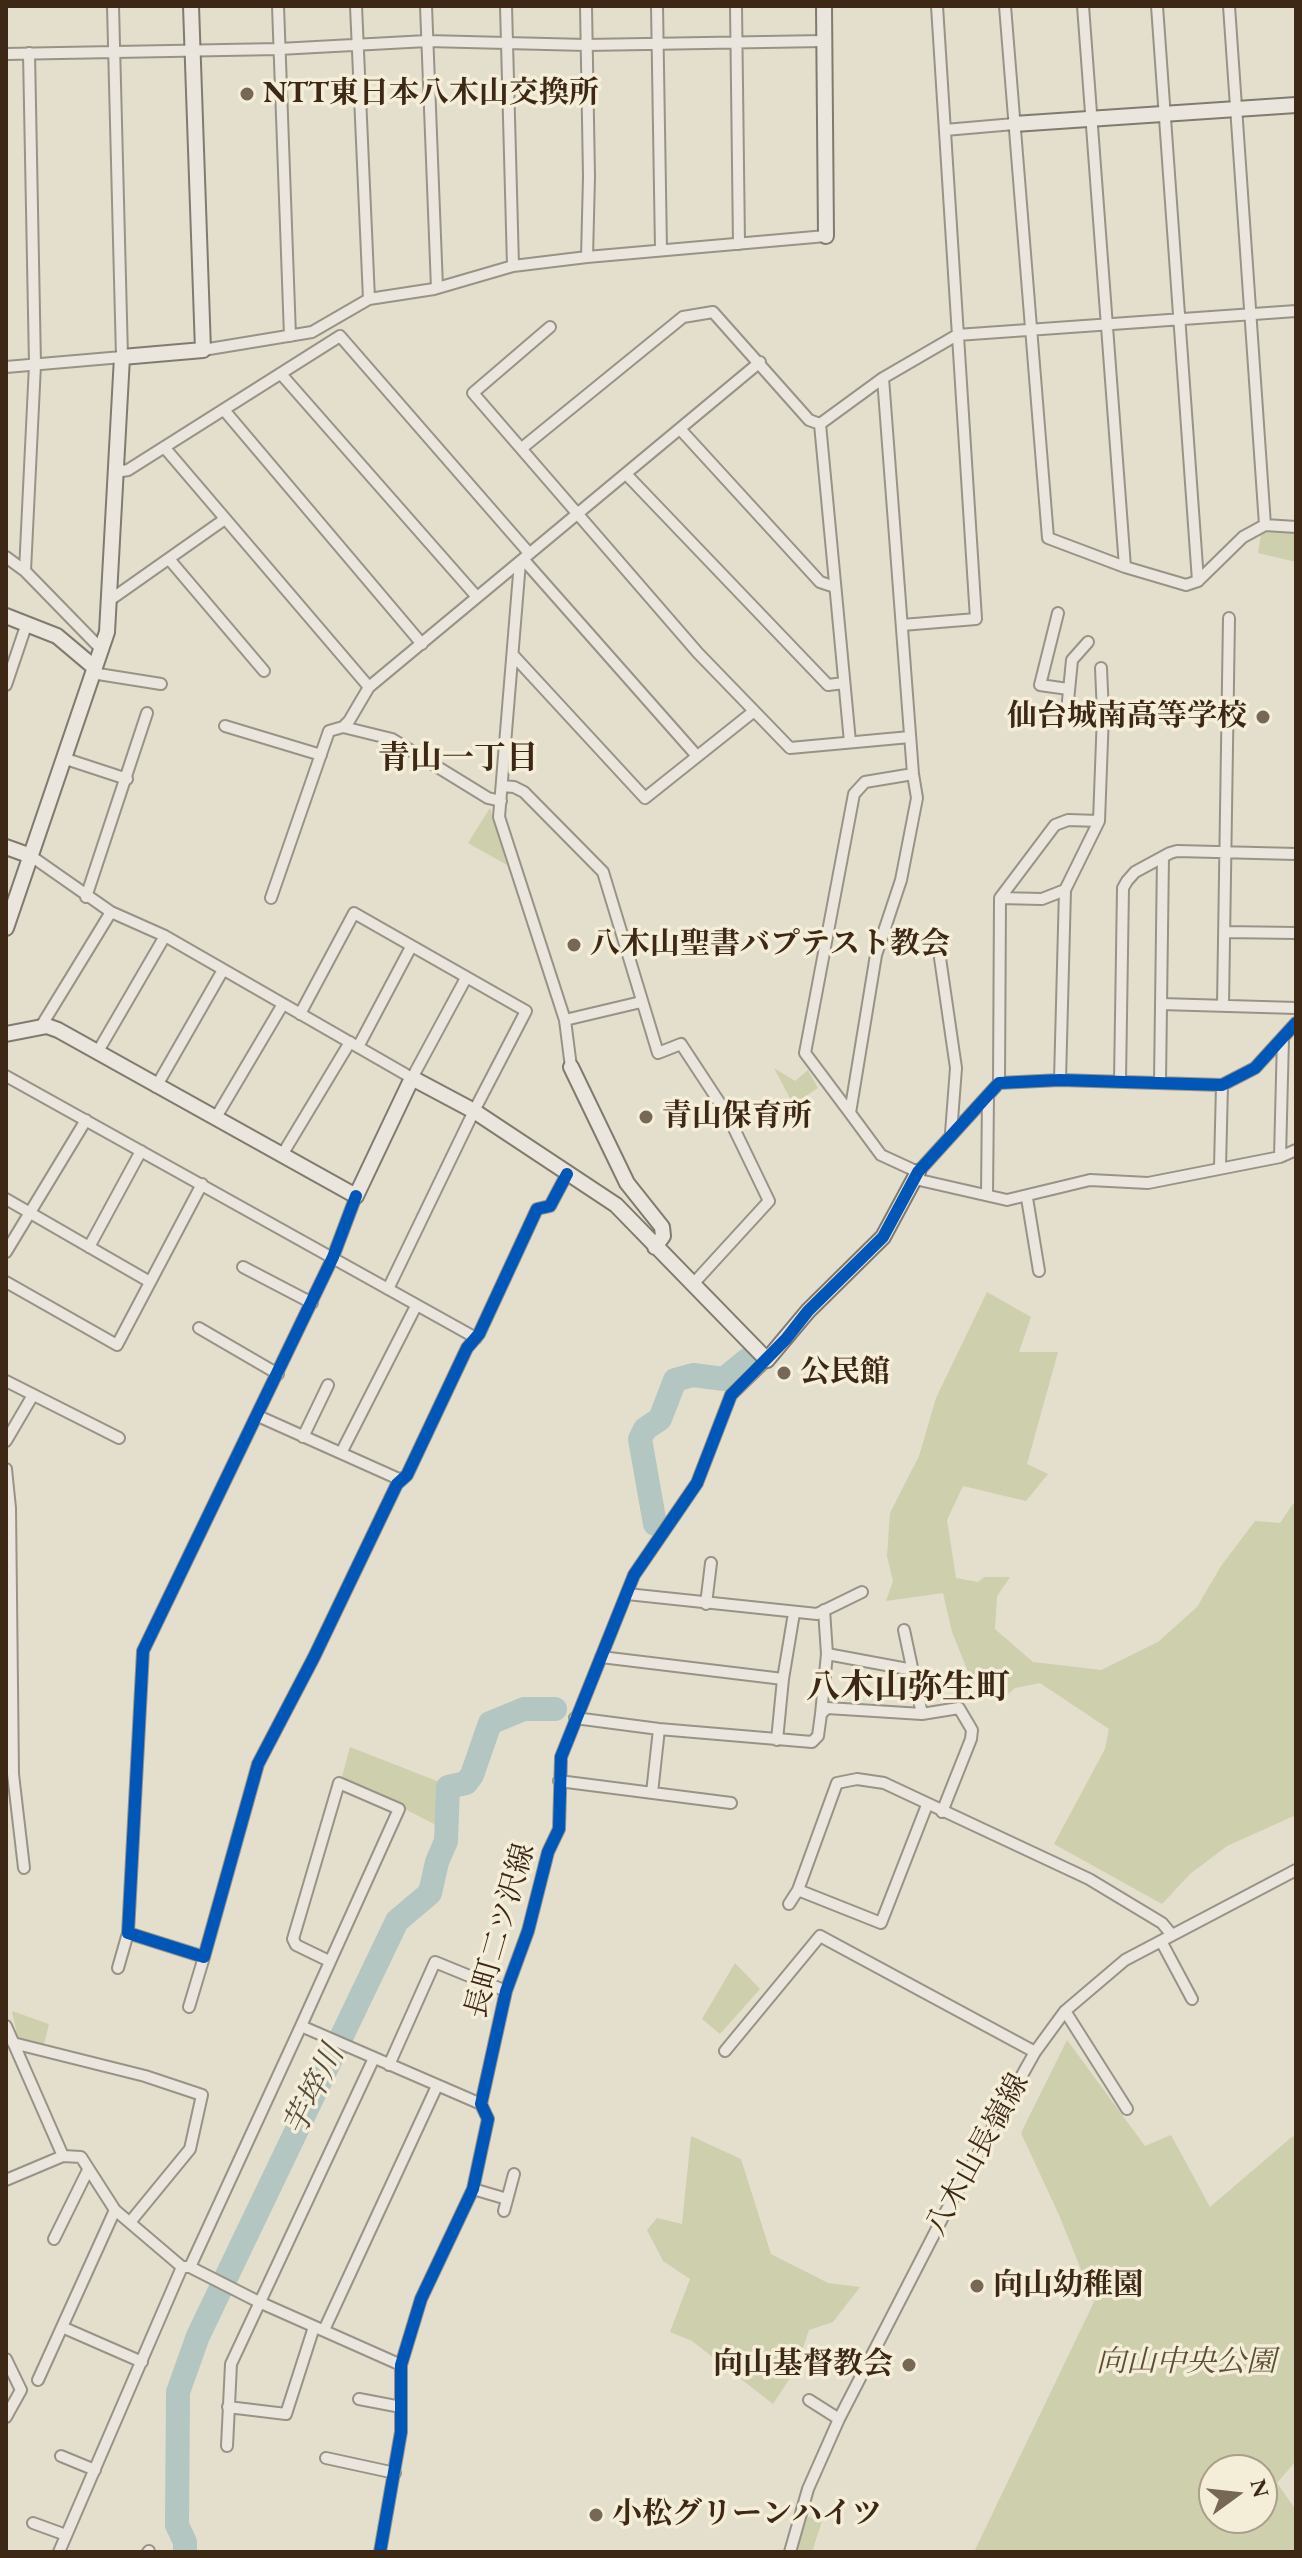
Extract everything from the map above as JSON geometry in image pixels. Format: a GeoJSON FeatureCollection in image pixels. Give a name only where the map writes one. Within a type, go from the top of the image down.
{"type":"FeatureCollection","features":[{"type":"Feature","properties":{"kind":"street"},"geometry":{"type":"LineString","coordinates":[[6,928],[107,632],[122,357],[113,6]]}},
{"type":"Feature","properties":{"kind":"street"},"geometry":{"type":"LineString","coordinates":[[191,6],[203,350]]}},
{"type":"Feature","properties":{"kind":"street"},"geometry":{"type":"LineString","coordinates":[[278,6],[290,336]]}},
{"type":"Feature","properties":{"kind":"street"},"geometry":{"type":"LineString","coordinates":[[356,6],[369,299]]}},
{"type":"Feature","properties":{"kind":"street"},"geometry":{"type":"LineString","coordinates":[[426,6],[437,288]]}},
{"type":"Feature","properties":{"kind":"street"},"geometry":{"type":"LineString","coordinates":[[506,6],[513,266]]}},
{"type":"Feature","properties":{"kind":"street"},"geometry":{"type":"LineString","coordinates":[[586,6],[587,257]]}},
{"type":"Feature","properties":{"kind":"street"},"geometry":{"type":"LineString","coordinates":[[657,6],[661,250]]}},
{"type":"Feature","properties":{"kind":"street"},"geometry":{"type":"LineString","coordinates":[[736,6],[739,244]]}},
{"type":"Feature","properties":{"kind":"street"},"geometry":{"type":"LineString","coordinates":[[6,367],[203,350],[312,332],[369,299],[437,288],[513,266],[826,236],[824,6]]}},
{"type":"Feature","properties":{"kind":"street"},"geometry":{"type":"LineString","coordinates":[[902,625],[976,619],[937,6]]}},
{"type":"Feature","properties":{"kind":"street"},"geometry":{"type":"LineString","coordinates":[[1005,6],[1048,538],[1125,567],[1186,585],[1198,581],[1243,537],[1265,525],[1296,527]]}},
{"type":"Feature","properties":{"kind":"street"},"geometry":{"type":"LineString","coordinates":[[1083,6],[1125,567]]}},
{"type":"Feature","properties":{"kind":"street"},"geometry":{"type":"LineString","coordinates":[[1157,6],[1198,581]]}},
{"type":"Feature","properties":{"kind":"street"},"geometry":{"type":"LineString","coordinates":[[1229,6],[1265,525]]}},
{"type":"Feature","properties":{"kind":"street"},"geometry":{"type":"LineString","coordinates":[[6,54],[279,49],[427,41],[658,45],[824,41]]}},
{"type":"Feature","properties":{"kind":"street"},"geometry":{"type":"LineString","coordinates":[[25,571],[35,365],[29,53]]}},
{"type":"Feature","properties":{"kind":"street"},"geometry":{"type":"LineString","coordinates":[[945,130],[1296,105]]}},
{"type":"Feature","properties":{"kind":"street"},"geometry":{"type":"LineString","coordinates":[[820,424],[883,378],[957,335],[1296,311]]}},
{"type":"Feature","properties":{"kind":"street"},"geometry":{"type":"LineString","coordinates":[[522,448],[683,317],[713,312],[809,420],[820,424]]}},
{"type":"Feature","properties":{"kind":"street"},"geometry":{"type":"LineString","coordinates":[[550,327],[473,393],[577,513],[753,712],[790,748],[910,737]]}},
{"type":"Feature","properties":{"kind":"street"},"geometry":{"type":"LineString","coordinates":[[116,472],[128,470],[340,336],[524,558],[697,756]]}},
{"type":"Feature","properties":{"kind":"street"},"geometry":{"type":"LineString","coordinates":[[271,898],[329,731],[343,727],[349,721],[369,687],[760,362]]}},
{"type":"Feature","properties":{"kind":"street"},"geometry":{"type":"LineString","coordinates":[[281,374],[477,597]]}},
{"type":"Feature","properties":{"kind":"street"},"geometry":{"type":"LineString","coordinates":[[850,1113],[876,955],[901,880],[917,798],[883,378]]}},
{"type":"Feature","properties":{"kind":"street"},"geometry":{"type":"LineString","coordinates":[[224,410],[422,644]]}},
{"type":"Feature","properties":{"kind":"street"},"geometry":{"type":"LineString","coordinates":[[820,424],[850,742]]}},
{"type":"Feature","properties":{"kind":"street"},"geometry":{"type":"LineString","coordinates":[[680,429],[820,582],[835,587]]}},
{"type":"Feature","properties":{"kind":"street"},"geometry":{"type":"LineString","coordinates":[[164,447],[369,687]]}},
{"type":"Feature","properties":{"kind":"street"},"geometry":{"type":"LineString","coordinates":[[626,474],[828,685],[844,683]]}},
{"type":"Feature","properties":{"kind":"street"},"geometry":{"type":"LineString","coordinates":[[110,600],[225,519]]}},
{"type":"Feature","properties":{"kind":"street"},"geometry":{"type":"LineString","coordinates":[[6,557],[25,571],[102,650]]}},
{"type":"Feature","properties":{"kind":"street"},"geometry":{"type":"LineString","coordinates":[[524,558],[499,817],[565,1020],[571,1067],[627,1183],[662,1227],[663,1236],[655,1247]]}},
{"type":"Feature","properties":{"kind":"street"},"geometry":{"type":"LineString","coordinates":[[169,559],[264,671]]}},
{"type":"Feature","properties":{"kind":"street"},"geometry":{"type":"LineString","coordinates":[[1058,613],[1040,685],[1068,689]]}},
{"type":"Feature","properties":{"kind":"street"},"geometry":{"type":"LineString","coordinates":[[6,616],[57,636],[93,670],[161,684]]}},
{"type":"Feature","properties":{"kind":"street"},"geometry":{"type":"LineString","coordinates":[[1223,1005],[1229,618]]}},
{"type":"Feature","properties":{"kind":"street"},"geometry":{"type":"LineString","coordinates":[[6,685],[27,623]]}},
{"type":"Feature","properties":{"kind":"street"},"geometry":{"type":"LineString","coordinates":[[1088,642],[1072,660],[1067,711],[1103,714]]}},
{"type":"Feature","properties":{"kind":"street"},"geometry":{"type":"LineString","coordinates":[[513,655],[645,798],[753,712]]}},
{"type":"Feature","properties":{"kind":"street"},"geometry":{"type":"LineString","coordinates":[[1060,1080],[1065,890],[1099,821],[1103,714],[1101,668]]}},
{"type":"Feature","properties":{"kind":"street"},"geometry":{"type":"LineString","coordinates":[[86,897],[147,713]]}},
{"type":"Feature","properties":{"kind":"street"},"geometry":{"type":"LineString","coordinates":[[225,726],[321,755]]}},
{"type":"Feature","properties":{"kind":"street"},"geometry":{"type":"LineString","coordinates":[[343,727],[392,739],[488,798],[501,801]]}},
{"type":"Feature","properties":{"kind":"street"},"geometry":{"type":"LineString","coordinates":[[63,758],[127,779]]}},
{"type":"Feature","properties":{"kind":"street"},"geometry":{"type":"LineString","coordinates":[[913,774],[865,782],[854,794],[805,1053],[881,1155],[916,1176],[1007,1200],[1027,1198],[1090,1180],[1148,1183],[1280,1157],[1296,1150]]}},
{"type":"Feature","properties":{"kind":"street"},"geometry":{"type":"LineString","coordinates":[[502,786],[524,792],[603,872],[658,1053],[681,1044],[727,1114],[769,1201],[693,1284]]}},
{"type":"Feature","properties":{"kind":"street"},"geometry":{"type":"LineString","coordinates":[[6,847],[31,856],[111,912],[165,936],[474,1111],[616,1205],[767,1360],[808,1311],[883,1237],[916,1176],[951,1133],[999,1083],[1000,898],[1055,825],[1068,820],[1099,821]]}},
{"type":"Feature","properties":{"kind":"street"},"geometry":{"type":"LineString","coordinates":[[1120,1081],[1123,888],[1135,872],[1177,851],[1296,854]]}},
{"type":"Feature","properties":{"kind":"street"},"geometry":{"type":"LineString","coordinates":[[1160,1081],[1163,857]]}},
{"type":"Feature","properties":{"kind":"street"},"geometry":{"type":"LineString","coordinates":[[1000,898],[1042,899],[1065,890]]}},
{"type":"Feature","properties":{"kind":"street"},"geometry":{"type":"LineString","coordinates":[[40,1028],[111,912]]}},
{"type":"Feature","properties":{"kind":"street"},"geometry":{"type":"LineString","coordinates":[[300,1014],[354,913],[526,1011],[388,1289]]}},
{"type":"Feature","properties":{"kind":"street"},"geometry":{"type":"LineString","coordinates":[[1224,932],[1296,933]]}},
{"type":"Feature","properties":{"kind":"street"},"geometry":{"type":"LineString","coordinates":[[97,1053],[165,936]]}},
{"type":"Feature","properties":{"kind":"street"},"geometry":{"type":"LineString","coordinates":[[282,1155],[354,1045],[411,947]]}},
{"type":"Feature","properties":{"kind":"street"},"geometry":{"type":"LineString","coordinates":[[940,958],[956,1068],[951,1133]]}},
{"type":"Feature","properties":{"kind":"street"},"geometry":{"type":"LineString","coordinates":[[156,1087],[223,970]]}},
{"type":"Feature","properties":{"kind":"street"},"geometry":{"type":"LineString","coordinates":[[118,1968],[128,1933],[143,1651],[312,1303],[356,1196],[412,1078],[466,978]]}},
{"type":"Feature","properties":{"kind":"street"},"geometry":{"type":"LineString","coordinates":[[565,1020],[641,1002]]}},
{"type":"Feature","properties":{"kind":"street"},"geometry":{"type":"LineString","coordinates":[[215,1119],[283,1004]]}},
{"type":"Feature","properties":{"kind":"street"},"geometry":{"type":"LineString","coordinates":[[1161,1004],[1296,1008]]}},
{"type":"Feature","properties":{"kind":"street"},"geometry":{"type":"LineString","coordinates":[[999,1083],[1060,1080],[1222,1085],[1255,1068],[1296,1023]]}},
{"type":"Feature","properties":{"kind":"street"},"geometry":{"type":"LineString","coordinates":[[6,1034],[47,1026],[58,1030],[356,1196]]}},
{"type":"Feature","properties":{"kind":"street"},"geometry":{"type":"LineString","coordinates":[[1280,1157],[1283,1038]]}},
{"type":"Feature","properties":{"kind":"street"},"geometry":{"type":"LineString","coordinates":[[6,1076],[476,1338]]}},
{"type":"Feature","properties":{"kind":"street"},"geometry":{"type":"LineString","coordinates":[[1220,1167],[1222,1085]]}},
{"type":"Feature","properties":{"kind":"street"},"geometry":{"type":"LineString","coordinates":[[987,1195],[988,1095]]}},
{"type":"Feature","properties":{"kind":"street"},"geometry":{"type":"LineString","coordinates":[[6,1252],[86,1120]]}},
{"type":"Feature","properties":{"kind":"street"},"geometry":{"type":"LineString","coordinates":[[89,1247],[141,1151]]}},
{"type":"Feature","properties":{"kind":"street"},"geometry":{"type":"LineString","coordinates":[[189,2007],[258,1764],[282,1722],[401,1480],[407,1475],[467,1348],[476,1338],[537,1209],[550,1206],[567,1174]]}},
{"type":"Feature","properties":{"kind":"street"},"geometry":{"type":"LineString","coordinates":[[6,1282],[117,1345],[202,1184]]}},
{"type":"Feature","properties":{"kind":"street"},"geometry":{"type":"LineString","coordinates":[[1027,1198],[1039,1271]]}},
{"type":"Feature","properties":{"kind":"street"},"geometry":{"type":"LineString","coordinates":[[6,1199],[150,1282]]}},
{"type":"Feature","properties":{"kind":"street"},"geometry":{"type":"LineString","coordinates":[[243,1267],[312,1303]]}},
{"type":"Feature","properties":{"kind":"street"},"geometry":{"type":"LineString","coordinates":[[341,1453],[416,1306]]}},
{"type":"Feature","properties":{"kind":"street"},"geometry":{"type":"LineString","coordinates":[[199,1328],[278,1374]]}},
{"type":"Feature","properties":{"kind":"street","name":"長町二ツ沢線"},"geometry":{"type":"LineString","coordinates":[[380,2552],[401,2432],[401,2365],[421,2299],[473,2189],[488,2119],[481,2104],[506,1991],[528,1931],[548,1852],[559,1829],[561,1757],[634,1575],[697,1483],[731,1395],[767,1360]]}},
{"type":"Feature","properties":{"kind":"street"},"geometry":{"type":"LineString","coordinates":[[6,1381],[119,1438]]}},
{"type":"Feature","properties":{"kind":"street"},"geometry":{"type":"LineString","coordinates":[[303,1437],[328,1385]]}},
{"type":"Feature","properties":{"kind":"street"},"geometry":{"type":"LineString","coordinates":[[6,1441],[33,1395]]}},
{"type":"Feature","properties":{"kind":"street"},"geometry":{"type":"LineString","coordinates":[[258,1416],[401,1480]]}},
{"type":"Feature","properties":{"kind":"street"},"geometry":{"type":"LineString","coordinates":[[6,1469],[8,1678],[13,1774],[24,1868]]}},
{"type":"Feature","properties":{"kind":"street"},"geometry":{"type":"LineString","coordinates":[[706,1604],[711,1563]]}},
{"type":"Feature","properties":{"kind":"street"},"geometry":{"type":"LineString","coordinates":[[627,1594],[817,1614],[862,1592]]}},
{"type":"Feature","properties":{"kind":"street"},"geometry":{"type":"LineString","coordinates":[[575,1718],[659,1729],[812,1742],[818,1736],[827,1654],[824,1610]]}},
{"type":"Feature","properties":{"kind":"street"},"geometry":{"type":"LineString","coordinates":[[777,1740],[794,1613]]}},
{"type":"Feature","properties":{"kind":"street"},"geometry":{"type":"LineString","coordinates":[[904,1630],[922,1714]]}},
{"type":"Feature","properties":{"kind":"street"},"geometry":{"type":"LineString","coordinates":[[827,1654],[913,1670]]}},
{"type":"Feature","properties":{"kind":"street"},"geometry":{"type":"LineString","coordinates":[[601,1657],[783,1679]]}},
{"type":"Feature","properties":{"kind":"street"},"geometry":{"type":"LineString","coordinates":[[821,1714],[827,1708],[922,1714],[959,1708],[972,1730],[971,1739],[942,1812]]}},
{"type":"Feature","properties":{"kind":"street"},"geometry":{"type":"LineString","coordinates":[[652,1793],[659,1729]]}},
{"type":"Feature","properties":{"kind":"street"},"geometry":{"type":"LineString","coordinates":[[789,1904],[798,1890],[837,1783],[857,1779],[884,1783],[1089,1879],[1162,1923],[1172,1935]]}},
{"type":"Feature","properties":{"kind":"street"},"geometry":{"type":"LineString","coordinates":[[559,1781],[731,1803]]}},
{"type":"Feature","properties":{"kind":"street"},"geometry":{"type":"LineString","coordinates":[[59,2552],[142,2362],[301,2026],[399,1809],[339,1783],[293,1939],[296,1945],[329,1961]]}},
{"type":"Feature","properties":{"kind":"street"},"geometry":{"type":"LineString","coordinates":[[798,1890],[881,1923],[927,1805]]}},
{"type":"Feature","properties":{"kind":"street","name":"八木山長嶺線"},"geometry":{"type":"LineString","coordinates":[[790,2552],[808,2489],[839,2419],[945,2213],[1035,2052],[1065,2011],[1125,1960],[1296,1870]]}},
{"type":"Feature","properties":{"kind":"street"},"geometry":{"type":"LineString","coordinates":[[128,1933],[204,1957]]}},
{"type":"Feature","properties":{"kind":"street"},"geometry":{"type":"LineString","coordinates":[[725,2051],[820,1936],[1035,2052]]}},
{"type":"Feature","properties":{"kind":"street"},"geometry":{"type":"LineString","coordinates":[[1161,1941],[1192,1999]]}},
{"type":"Feature","properties":{"kind":"street"},"geometry":{"type":"LineString","coordinates":[[389,2065],[435,1962],[506,1991]]}},
{"type":"Feature","properties":{"kind":"street"},"geometry":{"type":"LineString","coordinates":[[1065,2011],[1127,2109]]}},
{"type":"Feature","properties":{"kind":"street"},"geometry":{"type":"LineString","coordinates":[[6,2026],[63,2156]]}},
{"type":"Feature","properties":{"kind":"street"},"geometry":{"type":"LineString","coordinates":[[301,2026],[481,2104]]}},
{"type":"Feature","properties":{"kind":"street"},"geometry":{"type":"LineString","coordinates":[[13,2043],[145,2076],[202,2095],[190,2149],[131,2221]]}},
{"type":"Feature","properties":{"kind":"street"},"geometry":{"type":"LineString","coordinates":[[227,2446],[231,2364],[374,2058]]}},
{"type":"Feature","properties":{"kind":"street"},"geometry":{"type":"LineString","coordinates":[[228,2407],[286,2414],[319,2328],[437,2086]]}},
{"type":"Feature","properties":{"kind":"street"},"geometry":{"type":"LineString","coordinates":[[6,2180],[63,2156],[81,2157],[115,2210],[186,2267],[401,2365]]}},
{"type":"Feature","properties":{"kind":"street"},"geometry":{"type":"LineString","coordinates":[[54,2239],[88,2170]]}},
{"type":"Feature","properties":{"kind":"street"},"geometry":{"type":"LineString","coordinates":[[473,2189],[506,2205],[514,2174]]}},
{"type":"Feature","properties":{"kind":"street"},"geometry":{"type":"LineString","coordinates":[[38,2380],[115,2210]]}},
{"type":"Feature","properties":{"kind":"street"},"geometry":{"type":"LineString","coordinates":[[62,2327],[142,2362]]}},
{"type":"Feature","properties":{"kind":"street"},"geometry":{"type":"LineString","coordinates":[[6,2359],[21,2390],[6,2417]]}},
{"type":"Feature","properties":{"kind":"street"},"geometry":{"type":"LineString","coordinates":[[359,2399],[401,2407]]}},
{"type":"Feature","properties":{"kind":"street"},"geometry":{"type":"LineString","coordinates":[[809,2400],[839,2419]]}},
{"type":"Feature","properties":{"kind":"street"},"geometry":{"type":"LineString","coordinates":[[61,2456],[95,2470]]}},
{"type":"Feature","properties":{"kind":"street"},"geometry":{"type":"LineString","coordinates":[[326,2458],[395,2473]]}},
{"type":"Feature","properties":{"kind":"street"},"geometry":{"type":"LineString","coordinates":[[33,2523],[66,2535]]}},
{"type":"Feature","properties":{"kind":"green space"},"geometry":{"type":"Polygon","coordinates":[[[1268,531],[1296,533],[1296,562],[1258,553],[1261,534],[1268,531]]]}},
{"type":"Feature","properties":{"kind":"green space"},"geometry":{"type":"Polygon","coordinates":[[[490,808],[507,865],[468,843],[490,808]]]}},
{"type":"Feature","properties":{"kind":"green space"},"geometry":{"type":"Polygon","coordinates":[[[774,1068],[795,1081],[808,1070],[818,1088],[793,1104],[774,1068]]]}},
{"type":"Feature","properties":{"kind":"green space"},"geometry":{"type":"Polygon","coordinates":[[[987,1292],[1031,1317],[1019,1352],[1058,1352],[1027,1464],[1048,1474],[1026,1501],[963,1486],[947,1520],[956,1578],[978,1582],[984,1577],[1010,1577],[997,1596],[995,1629],[1033,1662],[1101,1670],[1158,1642],[1197,1607],[1221,1566],[1255,1521],[1280,1523],[1296,1504],[1296,1815],[1227,1846],[1190,1874],[1162,1904],[1054,1844],[1105,1749],[1109,1729],[1040,1683],[1015,1688],[1001,1701],[971,1679],[952,1632],[943,1593],[886,1601],[893,1581],[887,1556],[890,1513],[919,1456],[936,1398],[987,1292]]]}},
{"type":"Feature","properties":{"kind":"green space"},"geometry":{"type":"Polygon","coordinates":[[[350,1747],[442,1783],[438,1826],[342,1777],[350,1747]]]}},
{"type":"Feature","properties":{"kind":"green space"},"geometry":{"type":"Polygon","coordinates":[[[735,1963],[760,1989],[720,2034],[702,2019],[735,1963]]]}},
{"type":"Feature","properties":{"kind":"green space"},"geometry":{"type":"Polygon","coordinates":[[[12,2011],[49,2024],[44,2044],[18,2039],[12,2011]]]}},
{"type":"Feature","properties":{"kind":"green space","name":"向山中央公園"},"geometry":{"type":"Polygon","coordinates":[[[1067,2040],[1145,2146],[1171,2135],[1210,2207],[1293,2136],[1296,2144],[1296,2461],[1278,2482],[1278,2454],[1198,2454],[1198,2534],[1278,2534],[1278,2484],[1296,2510],[1296,2552],[974,2552],[1094,2302],[1021,2133],[1067,2040]]]}},
{"type":"Feature","properties":{"kind":"green space"},"geometry":{"type":"Polygon","coordinates":[[[691,2136],[741,2159],[771,2254],[828,2283],[860,2287],[833,2322],[809,2330],[796,2369],[773,2404],[692,2341],[670,2332],[690,2279],[663,2261],[647,2230],[657,2218],[682,2224],[691,2136]]]}},
{"type":"Feature","properties":{"kind":"green space"},"geometry":{"type":"Polygon","coordinates":[[[806,2516],[822,2521],[812,2552],[795,2552],[806,2516]]]}},
{"type":"Feature","properties":{"kind":"waterway","name":"芋埣川"},"geometry":{"type":"LineString","coordinates":[[655,1524],[640,1439],[645,1429],[660,1419],[675,1380],[693,1375],[724,1379],[747,1360]]}},
{"type":"Feature","properties":{"kind":"waterway","name":"芋埣川"},"geometry":{"type":"LineString","coordinates":[[185,2552],[185,2542],[177,2525],[178,2392],[198,2336],[397,1921],[430,1893],[437,1862],[446,1841],[448,1787],[466,1783],[472,1775],[490,1723],[524,1709],[555,1709]]}},
{"type":"Feature","properties":{"kind":"cycle path"},"geometry":{"type":"LineString","coordinates":[[380,2552],[401,2432],[401,2365],[421,2299],[473,2189],[488,2119],[481,2104],[506,1991],[528,1931],[548,1852],[559,1829],[561,1757],[634,1575],[697,1483],[731,1395],[786,1339],[808,1311],[883,1237],[918,1172],[999,1083],[1060,1080],[1222,1085],[1255,1068],[1296,1023]]}},
{"type":"Feature","properties":{"kind":"cycle path"},"geometry":{"type":"LineString","coordinates":[[356,1196],[333,1257],[143,1651],[128,1933],[204,1957],[258,1764],[314,1657],[397,1484],[407,1475],[467,1348],[479,1334],[537,1209],[550,1206],[567,1174]]}},
{"type":"Feature","properties":{"kind":"place","name":"NTT東日本八木山交換所"},"geometry":{"type":"Point","coordinates":[247,94]}},
{"type":"Feature","properties":{"kind":"place","name":"仙台城南高等学校"},"geometry":{"type":"Point","coordinates":[1263,717]}},
{"type":"Feature","properties":{"kind":"place","name":"八木山聖書バプテスト教会"},"geometry":{"type":"Point","coordinates":[574,945]}},
{"type":"Feature","properties":{"kind":"place","name":"青山保育所"},"geometry":{"type":"Point","coordinates":[646,1117]}},
{"type":"Feature","properties":{"kind":"place","name":"公民館"},"geometry":{"type":"Point","coordinates":[784,1373]}},
{"type":"Feature","properties":{"kind":"place","name":"向山幼稚園"},"geometry":{"type":"Point","coordinates":[977,2286]}},
{"type":"Feature","properties":{"kind":"place","name":"向山基督教会"},"geometry":{"type":"Point","coordinates":[909,2365]}},
{"type":"Feature","properties":{"kind":"place","name":"小松グリーンハイツ"},"geometry":{"type":"Point","coordinates":[596,2515]}},
{"type":"Feature","properties":{"kind":"district","name":"青山一丁目"},"geometry":{"type":"Point","coordinates":[458,759]}},
{"type":"Feature","properties":{"kind":"district","name":"八木山弥生町"},"geometry":{"type":"Point","coordinates":[908,1689]}}]}
